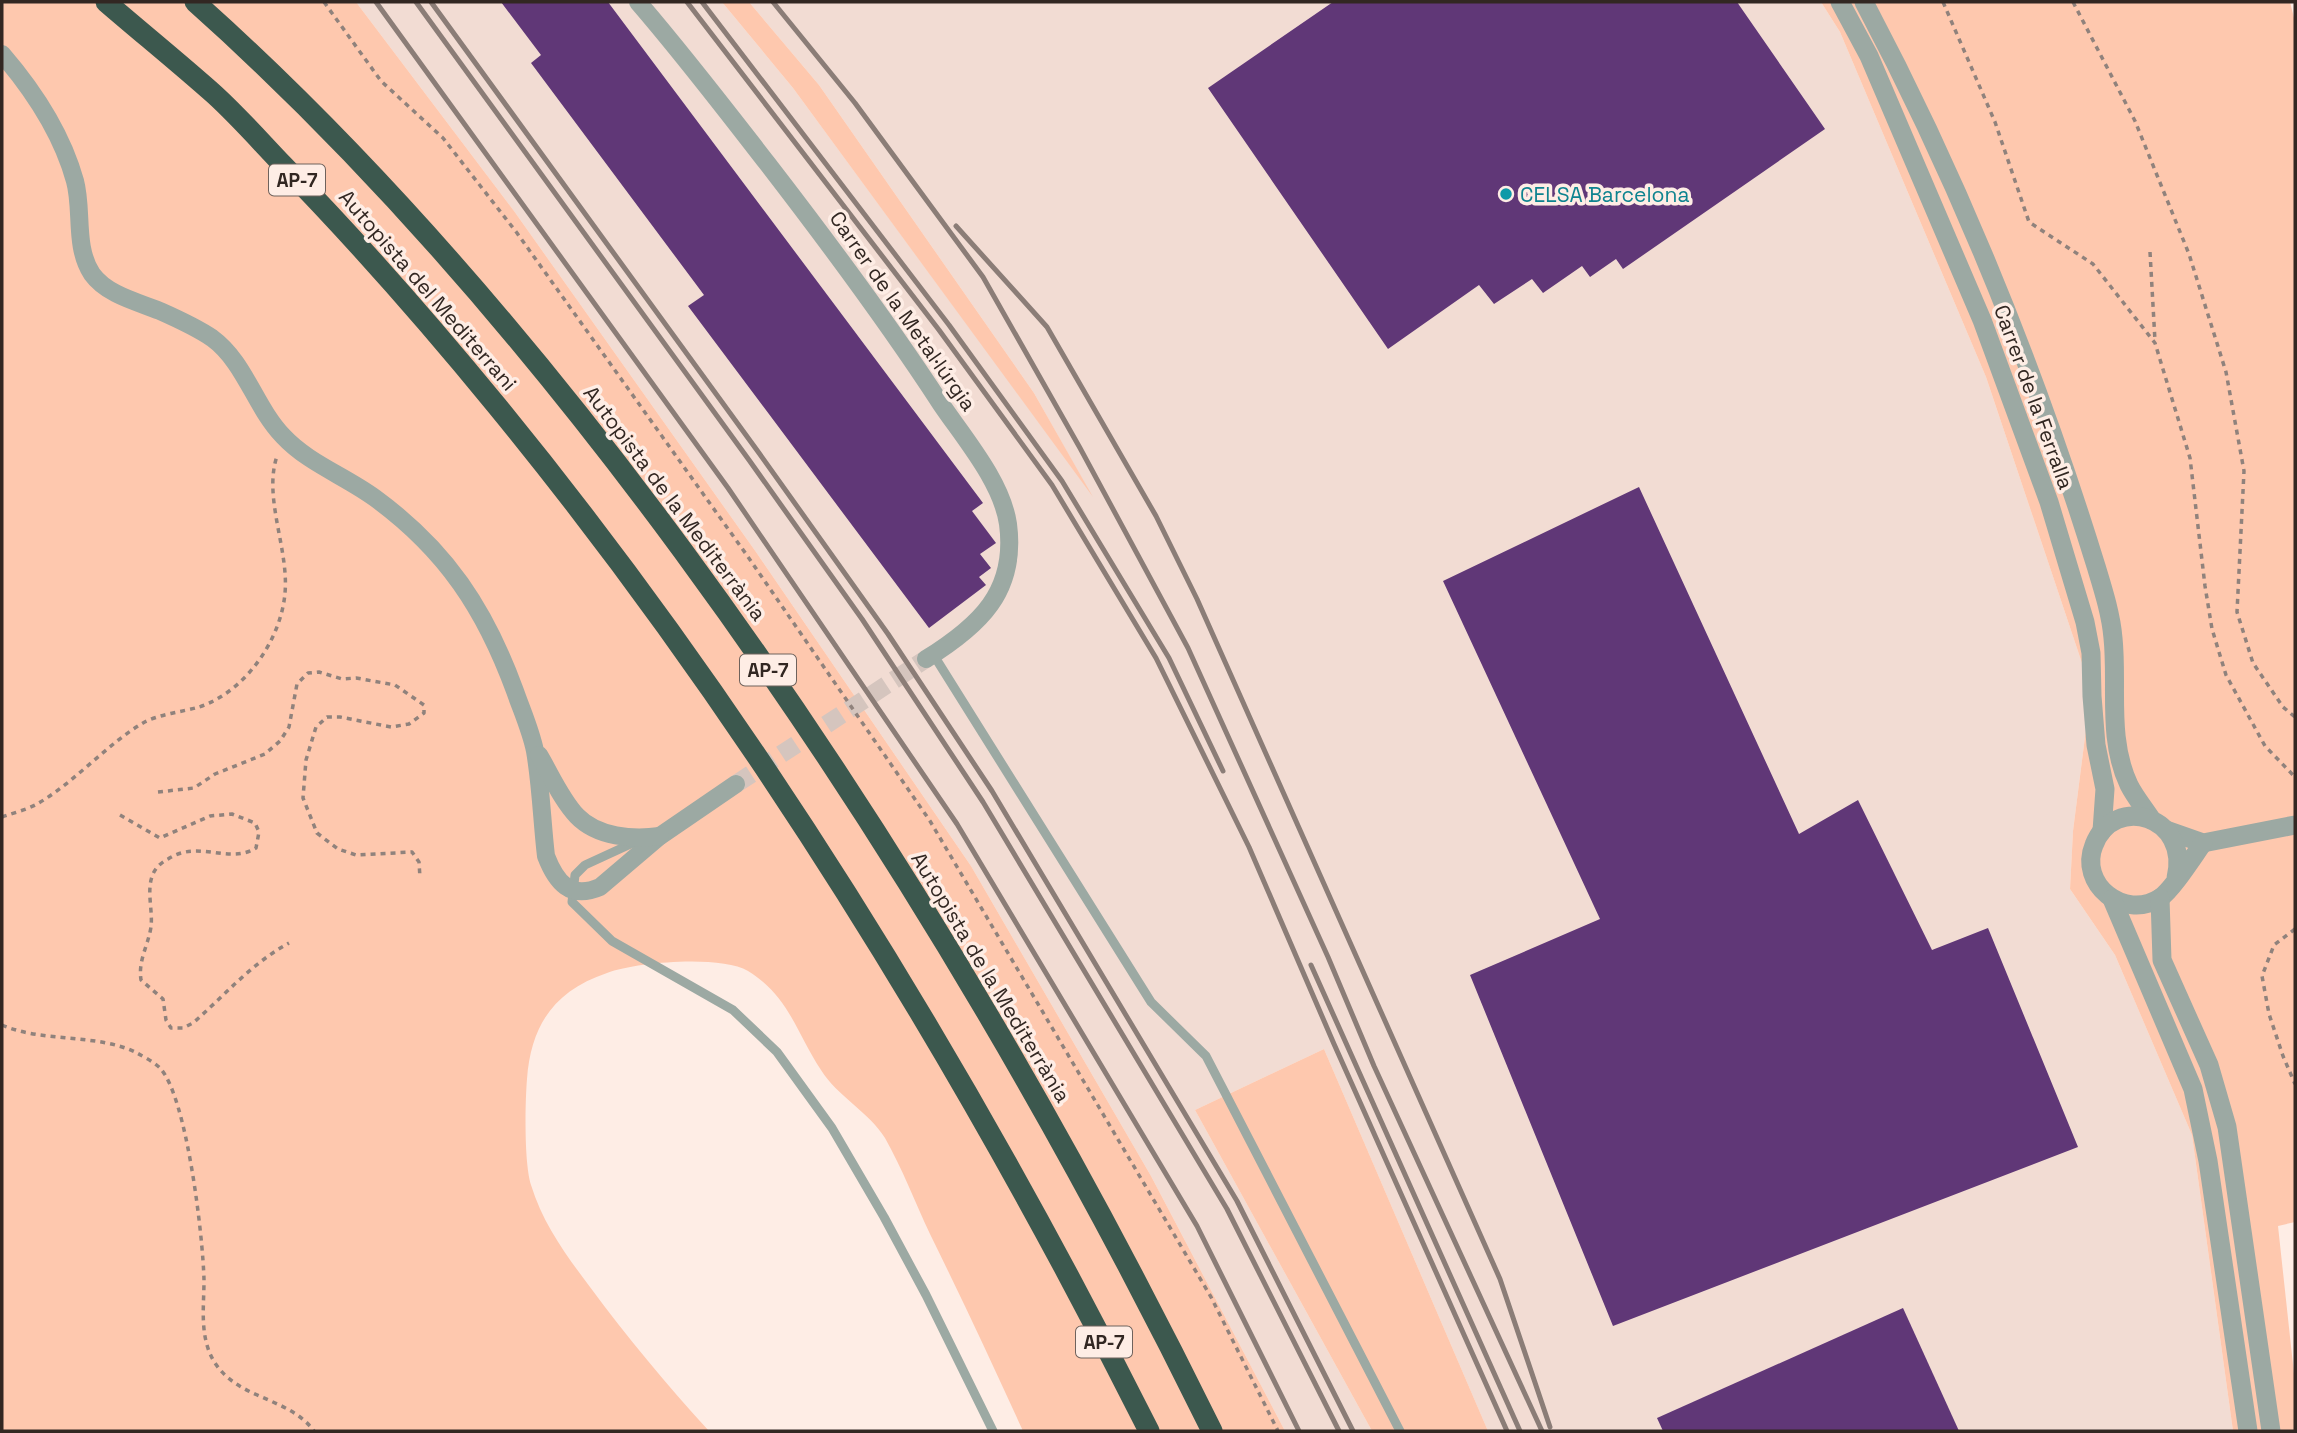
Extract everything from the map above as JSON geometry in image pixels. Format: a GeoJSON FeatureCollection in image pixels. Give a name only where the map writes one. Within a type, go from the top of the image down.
{"type":"FeatureCollection","features":[{"type":"Feature","properties":{"kind":"highway","name":"Autopista del Mediterrani"},"geometry":{"type":"LineString","coordinates":[[106,2],[217,97],[405,296],[553,475],[638,586],[798,817],[989,1132],[1058,1254],[1149,1431]]}},
{"type":"Feature","properties":{"kind":"highway","name":"Autopista de la Mediterrània"},"geometry":{"type":"LineString","coordinates":[[195,2],[303,104],[483,298],[595,434],[725,608],[873,827],[986,1013],[1078,1174],[1212,1431]]}},
{"type":"Feature","properties":{"kind":"street","name":"Carrer de la Metal·lúrgia"},"geometry":{"type":"LineString","coordinates":[[638,2],[682,53],[888,323],[993,482],[1007,521],[1009,543],[1000,588],[989,609],[974,625],[929,657]]}},
{"type":"Feature","properties":{"kind":"street","name":"Carrer de la Ferralla"},"geometry":{"type":"LineString","coordinates":[[1840,2],[1869,56],[1983,320],[2049,502],[2085,622],[2091,653],[2096,744],[2105,789],[2102,831]]}},
{"type":"Feature","properties":{"kind":"street","name":"Carrer de la Ferralla"},"geometry":{"type":"LineString","coordinates":[[1864,2],[1926,126],[1995,284],[2062,459],[2097,569],[2113,637],[2115,717],[2119,751],[2129,784],[2159,825]]}},
{"type":"Feature","properties":{"kind":"street"},"geometry":{"type":"LineString","coordinates":[[2,54],[29,84],[56,134],[75,181],[84,255],[93,275],[124,299],[158,310],[213,339],[229,354],[262,410],[283,437],[306,455],[375,498],[434,549],[463,585],[487,623],[513,685],[535,750],[569,807],[579,819],[612,835],[641,839],[660,836]]}},
{"type":"Feature","properties":{"kind":"street"},"geometry":{"type":"LineString","coordinates":[[535,750],[546,856],[557,879],[566,888],[591,891],[600,887],[660,836],[736,784]]}},
{"type":"Feature","properties":{"kind":"street"},"geometry":{"type":"LineString","coordinates":[[2203,843],[2160,898],[2151,902],[2131,905],[2112,899],[2102,891],[2091,868],[2091,855],[2102,831],[2125,818],[2144,818],[2203,843],[2295,824]]}},
{"type":"Feature","properties":{"kind":"street"},"geometry":{"type":"LineString","coordinates":[[2159,825],[2174,840],[2178,852],[2176,878]]}},
{"type":"Feature","properties":{"kind":"street"},"geometry":{"type":"LineString","coordinates":[[2160,898],[2162,960],[2209,1065],[2227,1127],[2271,1431]]}},
{"type":"Feature","properties":{"kind":"street"},"geometry":{"type":"LineString","coordinates":[[2112,899],[2193,1089],[2208,1161],[2248,1431]]}},
{"type":"Feature","properties":{"kind":"lane"},"geometry":{"type":"LineString","coordinates":[[929,657],[1151,1002],[1206,1056],[1401,1431]]}},
{"type":"Feature","properties":{"kind":"lane"},"geometry":{"type":"LineString","coordinates":[[641,839],[585,865],[575,875],[572,901],[612,942],[733,1010],[777,1052],[832,1128],[884,1217],[993,1431]]}},
{"type":"Feature","properties":{"kind":"path"},"geometry":{"type":"LineString","coordinates":[[324,2],[382,81],[443,138],[517,233],[746,554],[930,821],[1211,1297],[1278,1431]]}},
{"type":"Feature","properties":{"kind":"path"},"geometry":{"type":"LineString","coordinates":[[1943,2],[1994,122],[2029,222],[2093,264],[2155,343]]}},
{"type":"Feature","properties":{"kind":"path"},"geometry":{"type":"LineString","coordinates":[[2073,2],[2135,121],[2189,254],[2222,359],[2244,471],[2236,612],[2253,663],[2283,707],[2295,717]]}},
{"type":"Feature","properties":{"kind":"path"},"geometry":{"type":"LineString","coordinates":[[2150,252],[2155,343],[2190,458],[2212,629],[2226,675],[2265,746],[2295,777]]}},
{"type":"Feature","properties":{"kind":"path"},"geometry":{"type":"LineString","coordinates":[[2,817],[36,804],[144,722],[203,706],[240,683],[264,654],[279,622],[285,592],[273,468],[283,437]]}},
{"type":"Feature","properties":{"kind":"path"},"geometry":{"type":"LineString","coordinates":[[158,792],[194,788],[215,774],[265,754],[280,741],[289,727],[297,684],[308,673],[319,672],[342,679],[356,678],[395,685],[424,705],[424,713],[409,724],[391,727],[327,717],[316,727],[306,760],[303,798],[317,834],[338,849],[356,855],[412,852],[419,862],[419,878]]}},
{"type":"Feature","properties":{"kind":"path"},"geometry":{"type":"LineString","coordinates":[[120,815],[160,838],[210,816],[232,814],[255,823],[259,832],[256,848],[247,853],[232,855],[212,850],[190,850],[177,853],[160,864],[153,874],[150,895],[151,929],[139,968],[141,980],[163,999],[166,1020],[171,1028],[183,1028],[192,1023],[239,979],[274,951],[289,943]]}},
{"type":"Feature","properties":{"kind":"path"},"geometry":{"type":"LineString","coordinates":[[2295,929],[2274,945],[2262,976],[2269,1014],[2295,1084]]}},
{"type":"Feature","properties":{"kind":"path"},"geometry":{"type":"LineString","coordinates":[[2,1025],[62,1039],[109,1044],[135,1052],[159,1067],[176,1094],[187,1145],[202,1239],[206,1345],[215,1363],[229,1380],[242,1390],[291,1411],[314,1431]]}},
{"type":"Feature","properties":{"kind":"shaded area"},"geometry":{"type":"Polygon","coordinates":[[[2,2],[356,2],[514,211],[756,552],[971,866],[1151,1176],[1285,1431],[1023,1431],[885,1138],[828,1079],[783,1004],[762,981],[735,966],[678,962],[657,963],[607,973],[573,990],[549,1012],[540,1026],[529,1060],[526,1103],[527,1162],[536,1199],[556,1239],[618,1324],[709,1431],[2,1431],[2,2]]]}},
{"type":"Feature","properties":{"kind":"shaded area","name":"CELSA Barcelona"},"geometry":{"type":"Polygon","coordinates":[[[356,2],[722,2],[793,88],[1088,489],[1034,393],[819,85],[749,2],[1821,2],[1840,32],[1986,377],[2091,690],[2073,831],[2070,889],[2115,955],[2192,1135],[2233,1431],[1488,1431],[1324,1049],[1195,1110],[1372,1431],[1285,1431],[1151,1176],[971,866],[756,552],[514,211],[356,2]]]}},
{"type":"Feature","properties":{"kind":"shaded area"},"geometry":{"type":"Polygon","coordinates":[[[722,2],[749,2],[819,85],[1034,393],[1093,497],[793,88],[722,2]]]}},
{"type":"Feature","properties":{"kind":"shaded area"},"geometry":{"type":"Polygon","coordinates":[[[1821,2],[2290,2],[2295,22],[2295,1222],[2278,1226],[2295,1383],[2295,1431],[2233,1431],[2192,1135],[2115,955],[2070,889],[2073,831],[2091,690],[1986,377],[1840,32],[1821,2]]]}},
{"type":"Feature","properties":{"kind":"shaded area"},"geometry":{"type":"Polygon","coordinates":[[[1324,1049],[1488,1431],[1372,1431],[1195,1110],[1324,1049]]]}},
{"type":"Feature","properties":{"kind":"building"},"geometry":{"type":"Polygon","coordinates":[[[501,2],[608,2],[983,503],[972,511],[996,543],[980,554],[991,568],[979,577],[986,585],[929,628],[688,306],[704,295],[531,63],[541,55],[501,2]]]}},
{"type":"Feature","properties":{"kind":"building","name":"CELSA Barcelona"},"geometry":{"type":"Polygon","coordinates":[[[1333,2],[1737,2],[1825,129],[1623,269],[1616,259],[1590,277],[1582,266],[1543,293],[1532,279],[1494,304],[1479,285],[1388,349],[1208,88],[1333,2]]]}},
{"type":"Feature","properties":{"kind":"building"},"geometry":{"type":"Polygon","coordinates":[[[1639,487],[1799,834],[1858,800],[1932,950],[1988,928],[2078,1147],[1613,1326],[1470,975],[1600,919],[1443,581],[1639,487]]]}},
{"type":"Feature","properties":{"kind":"building"},"geometry":{"type":"Polygon","coordinates":[[[1903,1308],[1959,1431],[1663,1431],[1657,1418],[1903,1308]]]}},
{"type":"Feature","properties":{"kind":"tunnel"},"geometry":{"type":"LineString","coordinates":[[736,784],[926,659]]}},
{"type":"Feature","properties":{"kind":"railway"},"geometry":{"type":"LineString","coordinates":[[376,2],[728,488],[957,824],[1197,1226],[1299,1431]]}},
{"type":"Feature","properties":{"kind":"railway"},"geometry":{"type":"LineString","coordinates":[[416,2],[862,619],[983,802],[1227,1209],[1339,1431]]}},
{"type":"Feature","properties":{"kind":"railway"},"geometry":{"type":"LineString","coordinates":[[431,2],[888,634],[992,791],[1237,1201],[1353,1431]]}},
{"type":"Feature","properties":{"kind":"railway"},"geometry":{"type":"LineString","coordinates":[[687,2],[939,330],[1052,485],[1156,658],[1249,847],[1507,1431]]}},
{"type":"Feature","properties":{"kind":"railway"},"geometry":{"type":"LineString","coordinates":[[702,2],[949,325],[1062,481],[1169,658],[1223,771]]}},
{"type":"Feature","properties":{"kind":"railway"},"geometry":{"type":"LineString","coordinates":[[773,2],[855,103],[983,277],[1080,448],[1188,648],[1328,957],[1374,1066],[1542,1431]]}},
{"type":"Feature","properties":{"kind":"railway"},"geometry":{"type":"LineString","coordinates":[[956,226],[1047,327],[1156,516],[1197,599],[1500,1279],[1550,1427]]}},
{"type":"Feature","properties":{"kind":"railway"},"geometry":{"type":"LineString","coordinates":[[1311,965],[1520,1431]]}},
{"type":"Feature","properties":{"kind":"place","name":"CELSA Barcelona"},"geometry":{"type":"Point","coordinates":[1506,194]}}]}
